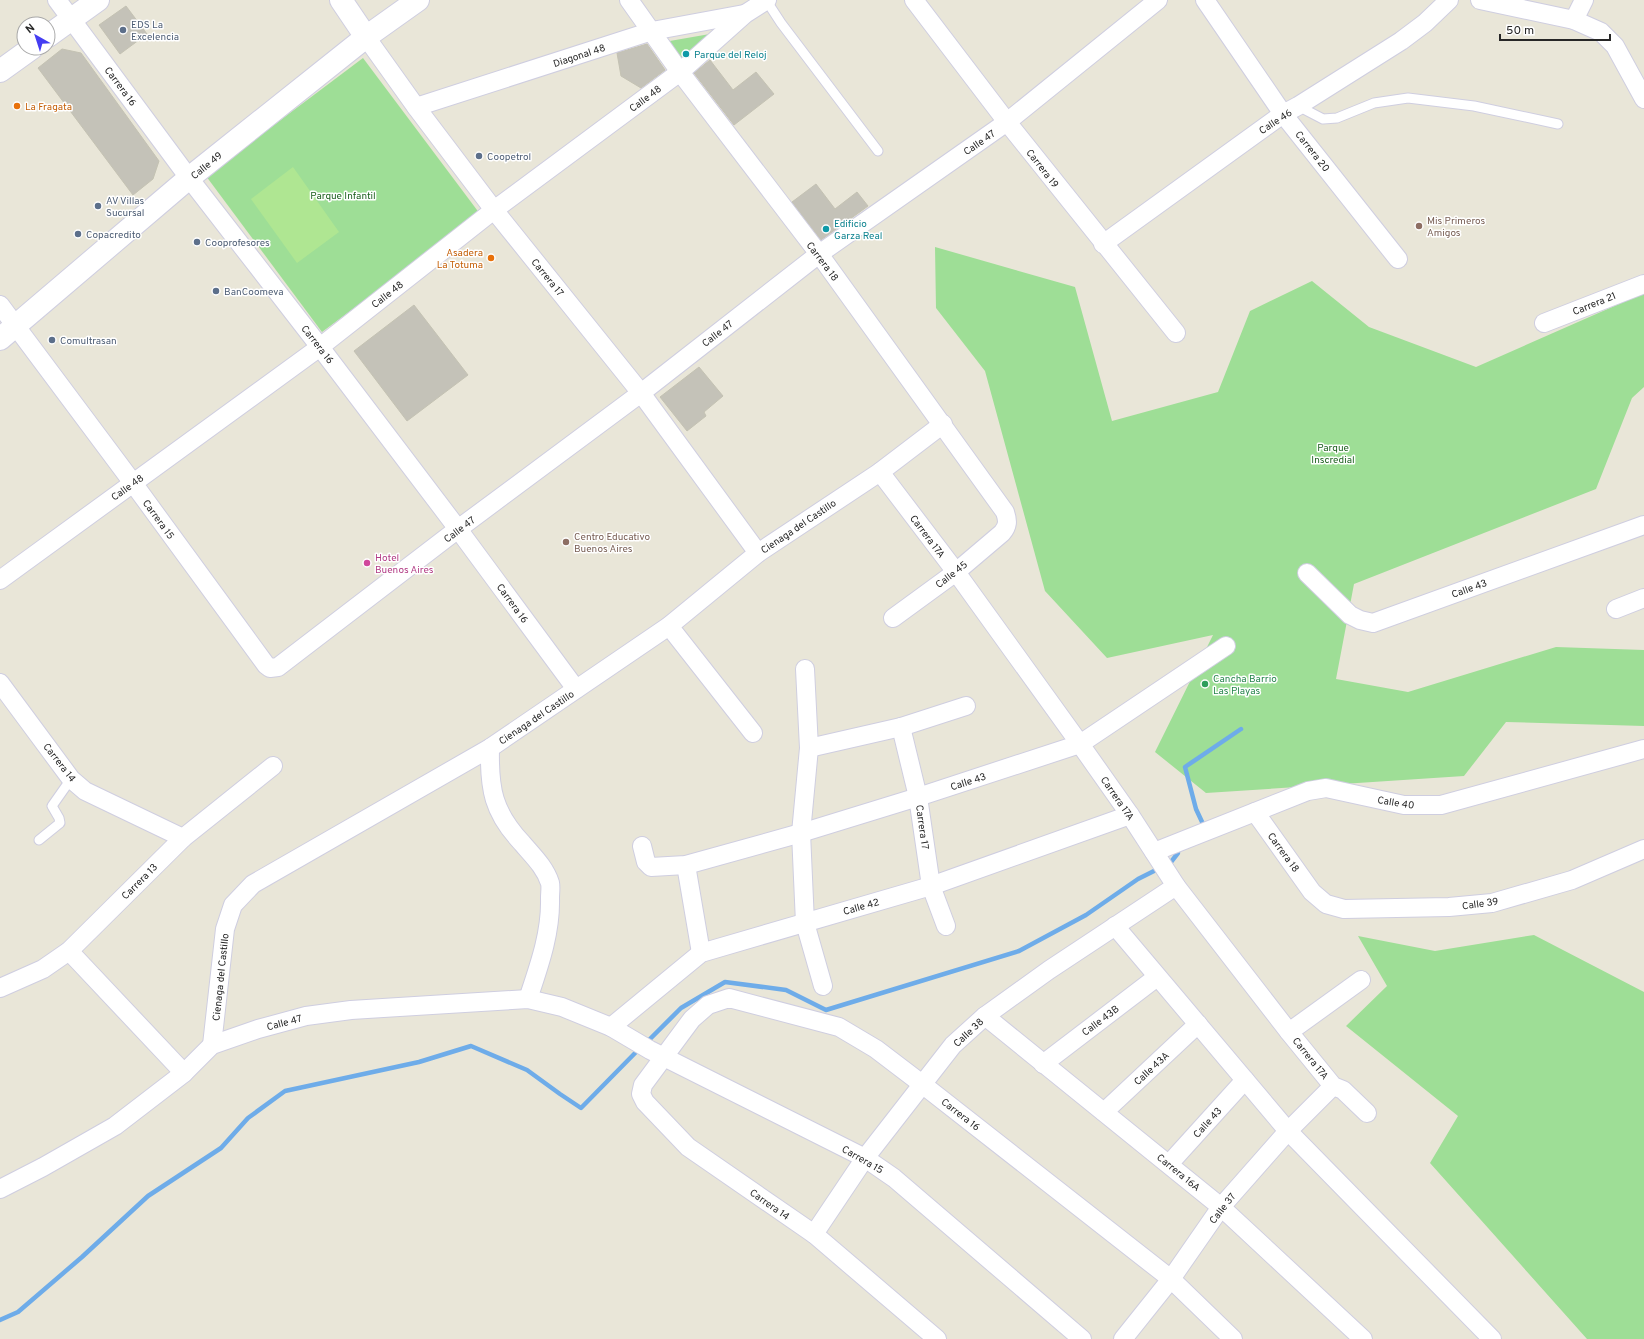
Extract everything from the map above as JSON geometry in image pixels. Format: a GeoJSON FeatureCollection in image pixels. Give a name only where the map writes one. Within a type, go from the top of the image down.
{"type":"FeatureCollection","features":[{"type":"Feature","properties":{"kind":"street","name":"Carrera 16"},"geometry":{"type":"LineString","coordinates":[[57,0],[189,178],[458,529],[576,689]]}},
{"type":"Feature","properties":{"kind":"street"},"geometry":{"type":"LineString","coordinates":[[56,30],[98,0]]}},
{"type":"Feature","properties":{"kind":"street","name":"Carrera 17"},"geometry":{"type":"LineString","coordinates":[[341,0],[416,107],[494,210],[641,392],[758,553]]}},
{"type":"Feature","properties":{"kind":"street","name":"Calle 49"},"geometry":{"type":"LineString","coordinates":[[8,332],[189,178],[366,37],[418,0]]}},
{"type":"Feature","properties":{"kind":"street","name":"Carrera 18"},"geometry":{"type":"LineString","coordinates":[[629,0],[680,72],[819,254],[943,424],[1005,512],[1008,520],[1007,527]]}},
{"type":"Feature","properties":{"kind":"street","name":"Calle 48"},"geometry":{"type":"LineString","coordinates":[[0,580],[320,347],[494,210],[680,72],[745,14],[767,0]]}},
{"type":"Feature","properties":{"kind":"street","name":"Carrera 19"},"geometry":{"type":"LineString","coordinates":[[914,0],[1007,122],[1103,244],[1176,333]]}},
{"type":"Feature","properties":{"kind":"street","name":"Calle 47"},"geometry":{"type":"LineString","coordinates":[[278,667],[458,529],[641,392],[819,254],[1007,122],[1158,0]]}},
{"type":"Feature","properties":{"kind":"street","name":"Carrera 20"},"geometry":{"type":"LineString","coordinates":[[1205,0],[1291,110],[1398,259]]}},
{"type":"Feature","properties":{"kind":"street","name":"Calle 46"},"geometry":{"type":"LineString","coordinates":[[1103,244],[1291,110],[1401,40],[1425,23],[1449,0]]}},
{"type":"Feature","properties":{"kind":"street"},"geometry":{"type":"LineString","coordinates":[[1480,0],[1574,20],[1602,32],[1615,46],[1644,99]]}},
{"type":"Feature","properties":{"kind":"street"},"geometry":{"type":"LineString","coordinates":[[1574,20],[1584,0]]}},
{"type":"Feature","properties":{"kind":"street","name":"Diagonal 48"},"geometry":{"type":"LineString","coordinates":[[416,107],[652,31],[745,14]]}},
{"type":"Feature","properties":{"kind":"street"},"geometry":{"type":"LineString","coordinates":[[0,72],[21,56]]}},
{"type":"Feature","properties":{"kind":"street","name":"Carrera 21"},"geometry":{"type":"LineString","coordinates":[[1544,323],[1644,284]]}},
{"type":"Feature","properties":{"kind":"street","name":"Carrera 15"},"geometry":{"type":"LineString","coordinates":[[0,305],[8,332],[133,482],[266,666],[270,668],[278,667]]}},
{"type":"Feature","properties":{"kind":"street","name":"Cienaga del Castillo"},"geometry":{"type":"LineString","coordinates":[[212,1046],[225,929],[233,905],[253,884],[490,748],[669,626],[758,553],[880,472],[943,424]]}},
{"type":"Feature","properties":{"kind":"street","name":"Carrera 17A"},"geometry":{"type":"LineString","coordinates":[[880,472],[956,572],[1080,744],[1130,815],[1164,867],[1289,1032],[1333,1086],[1343,1090],[1367,1113]]}},
{"type":"Feature","properties":{"kind":"street","name":"Calle 43"},"geometry":{"type":"LineString","coordinates":[[1306,573],[1350,614],[1360,620],[1373,623],[1644,525]]}},
{"type":"Feature","properties":{"kind":"street","name":"Calle 45"},"geometry":{"type":"LineString","coordinates":[[893,618],[956,572],[1007,527]]}},
{"type":"Feature","properties":{"kind":"street"},"geometry":{"type":"LineString","coordinates":[[1616,609],[1644,598]]}},
{"type":"Feature","properties":{"kind":"street"},"geometry":{"type":"LineString","coordinates":[[669,626],[753,733]]}},
{"type":"Feature","properties":{"kind":"street","name":"Calle 43"},"geometry":{"type":"LineString","coordinates":[[642,846],[646,862],[651,867],[686,865],[801,833],[918,797],[1080,744],[1226,646]]}},
{"type":"Feature","properties":{"kind":"street"},"geometry":{"type":"LineString","coordinates":[[805,670],[808,748],[801,833],[804,923],[823,986]]}},
{"type":"Feature","properties":{"kind":"street","name":"Carrera 14"},"geometry":{"type":"LineString","coordinates":[[0,683],[71,780],[85,791],[182,838]]}},
{"type":"Feature","properties":{"kind":"street"},"geometry":{"type":"LineString","coordinates":[[808,748],[901,727],[966,706]]}},
{"type":"Feature","properties":{"kind":"street","name":"Carrera 17"},"geometry":{"type":"LineString","coordinates":[[901,727],[918,797],[932,886],[946,926]]}},
{"type":"Feature","properties":{"kind":"street"},"geometry":{"type":"LineString","coordinates":[[490,748],[490,780],[500,814],[509,829],[539,862],[550,883],[550,913],[545,944],[528,999]]}},
{"type":"Feature","properties":{"kind":"street","name":"Calle 40"},"geometry":{"type":"LineString","coordinates":[[1164,867],[1255,812],[1308,791],[1326,788],[1404,805],[1441,805],[1644,749]]}},
{"type":"Feature","properties":{"kind":"street","name":"Carrera 13"},"geometry":{"type":"LineString","coordinates":[[0,988],[43,968],[69,951],[182,838],[273,766]]}},
{"type":"Feature","properties":{"kind":"street","name":"Carrera 18"},"geometry":{"type":"LineString","coordinates":[[1255,812],[1312,892]]}},
{"type":"Feature","properties":{"kind":"street","name":"Calle 42"},"geometry":{"type":"LineString","coordinates":[[611,1027],[701,954],[932,886],[1130,815]]}},
{"type":"Feature","properties":{"kind":"street","name":"Calle 39"},"geometry":{"type":"LineString","coordinates":[[1312,892],[1326,904],[1344,909],[1449,907],[1492,903],[1572,880],[1644,849]]}},
{"type":"Feature","properties":{"kind":"street"},"geometry":{"type":"LineString","coordinates":[[686,865],[701,954]]}},
{"type":"Feature","properties":{"kind":"street","name":"Calle 38"},"geometry":{"type":"LineString","coordinates":[[814,1234],[865,1158],[953,1045],[985,1016],[1049,970],[1115,926],[1164,867]]}},
{"type":"Feature","properties":{"kind":"street"},"geometry":{"type":"LineString","coordinates":[[1115,926],[1288,1131],[1492,1339]]}},
{"type":"Feature","properties":{"kind":"street"},"geometry":{"type":"LineString","coordinates":[[69,951],[184,1073]]}},
{"type":"Feature","properties":{"kind":"street","name":"Calle 43B"},"geometry":{"type":"LineString","coordinates":[[1043,1064],[1157,977]]}},
{"type":"Feature","properties":{"kind":"street"},"geometry":{"type":"LineString","coordinates":[[1289,1032],[1361,980]]}},
{"type":"Feature","properties":{"kind":"street","name":"Carrera 16"},"geometry":{"type":"LineString","coordinates":[[657,1053],[708,1005],[729,998],[839,1027],[876,1049],[1171,1279],[1233,1339]]}},
{"type":"Feature","properties":{"kind":"street","name":"Calle 47"},"geometry":{"type":"LineString","coordinates":[[0,1189],[43,1167],[115,1126],[184,1073],[212,1046],[258,1029],[306,1016],[351,1010],[528,999],[562,1007],[611,1027]]}},
{"type":"Feature","properties":{"kind":"street","name":"Carrera 16A"},"geometry":{"type":"LineString","coordinates":[[985,1016],[1221,1207],[1363,1339]]}},
{"type":"Feature","properties":{"kind":"street","name":"Calle 43A"},"geometry":{"type":"LineString","coordinates":[[1104,1112],[1198,1024]]}},
{"type":"Feature","properties":{"kind":"street","name":"Carrera 15"},"geometry":{"type":"LineString","coordinates":[[611,1027],[657,1053],[865,1158],[894,1178],[1082,1339]]}},
{"type":"Feature","properties":{"kind":"street","name":"Carrera 14"},"geometry":{"type":"LineString","coordinates":[[657,1053],[643,1084],[641,1094],[645,1102],[688,1146],[814,1234],[937,1339]]}},
{"type":"Feature","properties":{"kind":"street","name":"Calle 43"},"geometry":{"type":"LineString","coordinates":[[1169,1164],[1245,1080]]}},
{"type":"Feature","properties":{"kind":"street","name":"Calle 37"},"geometry":{"type":"LineString","coordinates":[[1123,1339],[1171,1279],[1221,1207],[1288,1131],[1333,1086]]}},
{"type":"Feature","properties":{"kind":"lane"},"geometry":{"type":"LineString","coordinates":[[767,0],[781,22],[878,151]]}},
{"type":"Feature","properties":{"kind":"lane"},"geometry":{"type":"LineString","coordinates":[[1291,110],[1323,119],[1337,118],[1374,103],[1408,98],[1474,106],[1558,124]]}},
{"type":"Feature","properties":{"kind":"lane"},"geometry":{"type":"LineString","coordinates":[[39,840],[60,823],[60,818],[52,806],[71,780]]}},
{"type":"Feature","properties":{"kind":"green space","name":"Parque del Reloj"},"geometry":{"type":"Polygon","coordinates":[[[727,31],[683,66],[664,42],[727,31]]]}},
{"type":"Feature","properties":{"kind":"green space","name":"Parque Infantil"},"geometry":{"type":"Polygon","coordinates":[[[363,58],[480,214],[322,332],[206,176],[363,58]]]}},
{"type":"Feature","properties":{"kind":"green space"},"geometry":{"type":"Polygon","coordinates":[[[293,167],[339,232],[297,263],[251,199],[293,167]]]}},
{"type":"Feature","properties":{"kind":"green space","name":"Parque Inscredial"},"geometry":{"type":"Polygon","coordinates":[[[935,247],[1075,287],[1112,421],[1218,392],[1250,311],[1312,281],[1369,327],[1476,367],[1644,293],[1644,387],[1632,398],[1596,489],[1354,584],[1336,679],[1408,692],[1556,647],[1644,650],[1644,726],[1506,722],[1464,776],[1206,793],[1155,752],[1213,635],[1107,658],[1045,591],[985,371],[936,308],[935,247]]]}},
{"type":"Feature","properties":{"kind":"green space"},"geometry":{"type":"Polygon","coordinates":[[[1534,935],[1644,992],[1644,1339],[1587,1339],[1430,1163],[1458,1116],[1346,1026],[1387,986],[1358,936],[1435,951],[1534,935]]]}},
{"type":"Feature","properties":{"kind":"building","name":"EDS La Excelencia"},"geometry":{"type":"Polygon","coordinates":[[[126,6],[147,34],[120,54],[99,25],[126,6]]]}},
{"type":"Feature","properties":{"kind":"building"},"geometry":{"type":"Polygon","coordinates":[[[647,44],[665,70],[641,88],[621,76],[617,53],[647,44]]]}},
{"type":"Feature","properties":{"kind":"building"},"geometry":{"type":"Polygon","coordinates":[[[62,49],[81,53],[159,161],[153,179],[133,195],[38,68],[53,56],[56,56],[56,54],[62,49]]]}},
{"type":"Feature","properties":{"kind":"building"},"geometry":{"type":"Polygon","coordinates":[[[710,60],[733,90],[756,72],[774,94],[734,125],[694,73],[710,60]]]}},
{"type":"Feature","properties":{"kind":"building","name":"Edificio Garza Real"},"geometry":{"type":"Polygon","coordinates":[[[816,184],[835,209],[857,192],[868,206],[821,240],[792,202],[816,184]]]}},
{"type":"Feature","properties":{"kind":"building"},"geometry":{"type":"Polygon","coordinates":[[[414,305],[468,375],[407,421],[354,351],[414,305]]]}},
{"type":"Feature","properties":{"kind":"building"},"geometry":{"type":"Polygon","coordinates":[[[699,367],[723,396],[704,412],[706,416],[687,431],[660,397],[699,367]]]}},
{"type":"Feature","properties":{"kind":"waterway"},"geometry":{"type":"LineString","coordinates":[[1203,824],[1196,809],[1185,767],[1241,729]]}},
{"type":"Feature","properties":{"kind":"waterway"},"geometry":{"type":"LineString","coordinates":[[1167,864],[1171,862],[1178,853]]}},
{"type":"Feature","properties":{"kind":"waterway"},"geometry":{"type":"LineString","coordinates":[[646,1043],[681,1008],[725,982],[786,990],[826,1010],[1019,951],[1086,915],[1138,879],[1160,868]]}},
{"type":"Feature","properties":{"kind":"waterway"},"geometry":{"type":"LineString","coordinates":[[0,1320],[18,1312],[82,1257],[148,1196],[221,1148],[248,1118],[285,1091],[419,1062],[471,1046],[527,1070],[581,1108],[640,1048]]}},
{"type":"Feature","properties":{"kind":"place","name":"EDS La Excelencia"},"geometry":{"type":"Point","coordinates":[123,30]}},
{"type":"Feature","properties":{"kind":"place","name":"Parque del Reloj"},"geometry":{"type":"Point","coordinates":[686,54]}},
{"type":"Feature","properties":{"kind":"place","name":"La Fragata"},"geometry":{"type":"Point","coordinates":[17,106]}},
{"type":"Feature","properties":{"kind":"place","name":"Coopetrol"},"geometry":{"type":"Point","coordinates":[479,156]}},
{"type":"Feature","properties":{"kind":"place","name":"AV Villas Sucursal"},"geometry":{"type":"Point","coordinates":[98,206]}},
{"type":"Feature","properties":{"kind":"place","name":"Mis Primeros Amigos"},"geometry":{"type":"Point","coordinates":[1419,226]}},
{"type":"Feature","properties":{"kind":"place","name":"Edificio Garza Real"},"geometry":{"type":"Point","coordinates":[826,229]}},
{"type":"Feature","properties":{"kind":"place","name":"Copacredito"},"geometry":{"type":"Point","coordinates":[78,234]}},
{"type":"Feature","properties":{"kind":"place","name":"Cooprofesores"},"geometry":{"type":"Point","coordinates":[197,242]}},
{"type":"Feature","properties":{"kind":"place","name":"Asadera La Totuma"},"geometry":{"type":"Point","coordinates":[491,258]}},
{"type":"Feature","properties":{"kind":"place","name":"BanCoomeva"},"geometry":{"type":"Point","coordinates":[216,291]}},
{"type":"Feature","properties":{"kind":"place","name":"Comultrasan"},"geometry":{"type":"Point","coordinates":[52,340]}},
{"type":"Feature","properties":{"kind":"place","name":"Centro Educativo Buenos Aires"},"geometry":{"type":"Point","coordinates":[566,542]}},
{"type":"Feature","properties":{"kind":"place","name":"Hotel Buenos Aires"},"geometry":{"type":"Point","coordinates":[367,563]}},
{"type":"Feature","properties":{"kind":"place","name":"Cancha Barrio Las Playas"},"geometry":{"type":"Point","coordinates":[1205,684]}}]}
